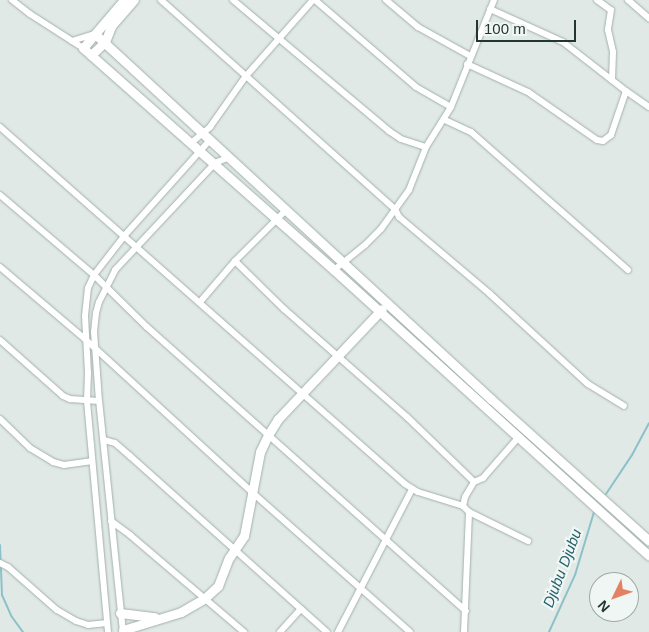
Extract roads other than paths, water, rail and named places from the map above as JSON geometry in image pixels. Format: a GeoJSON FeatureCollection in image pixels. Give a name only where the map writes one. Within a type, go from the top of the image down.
{"type":"FeatureCollection","features":[{"type":"Feature","properties":{"kind":"street"},"geometry":{"type":"LineString","coordinates":[[12,0],[83,48],[215,163],[649,556]]}},
{"type":"Feature","properties":{"kind":"street"},"geometry":{"type":"LineString","coordinates":[[83,48],[124,0]]}},
{"type":"Feature","properties":{"kind":"street"},"geometry":{"type":"LineString","coordinates":[[91,55],[105,42],[111,26],[134,0]]}},
{"type":"Feature","properties":{"kind":"street"},"geometry":{"type":"LineString","coordinates":[[161,0],[395,209],[398,217],[490,294],[588,384],[624,406]]}},
{"type":"Feature","properties":{"kind":"street"},"geometry":{"type":"LineString","coordinates":[[233,0],[389,131],[401,139],[426,148]]}},
{"type":"Feature","properties":{"kind":"street"},"geometry":{"type":"LineString","coordinates":[[191,143],[210,127],[246,76],[314,0],[416,87],[451,107]]}},
{"type":"Feature","properties":{"kind":"street"},"geometry":{"type":"LineString","coordinates":[[386,0],[418,27],[470,56]]}},
{"type":"Feature","properties":{"kind":"street"},"geometry":{"type":"LineString","coordinates":[[597,0],[611,10],[608,30],[613,52],[612,80]]}},
{"type":"Feature","properties":{"kind":"street"},"geometry":{"type":"LineString","coordinates":[[628,0],[649,18]]}},
{"type":"Feature","properties":{"kind":"street"},"geometry":{"type":"LineString","coordinates":[[334,270],[365,245],[409,190],[426,148],[451,107],[491,3],[563,42],[649,107]]}},
{"type":"Feature","properties":{"kind":"street"},"geometry":{"type":"LineString","coordinates":[[72,41],[95,34]]}},
{"type":"Feature","properties":{"kind":"street"},"geometry":{"type":"LineString","coordinates":[[95,34],[204,133],[209,141],[227,158],[343,261],[387,304],[649,541]]}},
{"type":"Feature","properties":{"kind":"street"},"geometry":{"type":"LineString","coordinates":[[467,64],[528,92],[597,140],[603,141],[611,135],[626,91]]}},
{"type":"Feature","properties":{"kind":"street"},"geometry":{"type":"LineString","coordinates":[[444,120],[471,132],[628,270]]}},
{"type":"Feature","properties":{"kind":"street"},"geometry":{"type":"LineString","coordinates":[[0,127],[412,488],[463,506],[469,512],[528,541]]}},
{"type":"Feature","properties":{"kind":"street"},"geometry":{"type":"LineString","coordinates":[[108,632],[86,401],[88,373],[85,339],[88,288],[94,275],[125,235],[209,141]]}},
{"type":"Feature","properties":{"kind":"street"},"geometry":{"type":"LineString","coordinates":[[227,158],[215,163],[114,270],[105,287],[96,313],[99,401],[123,631],[181,612],[205,598],[218,586],[229,558],[244,536],[254,494],[260,452],[268,435],[278,420],[302,393],[387,304]]}},
{"type":"Feature","properties":{"kind":"street"},"geometry":{"type":"LineString","coordinates":[[0,196],[94,275],[268,435],[466,611]]}},
{"type":"Feature","properties":{"kind":"street"},"geometry":{"type":"LineString","coordinates":[[200,302],[235,261],[286,210]]}},
{"type":"Feature","properties":{"kind":"street"},"geometry":{"type":"LineString","coordinates":[[235,261],[284,309],[407,417],[474,482]]}},
{"type":"Feature","properties":{"kind":"street"},"geometry":{"type":"LineString","coordinates":[[0,267],[85,339],[254,494],[410,632]]}},
{"type":"Feature","properties":{"kind":"street"},"geometry":{"type":"LineString","coordinates":[[0,340],[63,396],[86,401],[99,401]]}},
{"type":"Feature","properties":{"kind":"street"},"geometry":{"type":"LineString","coordinates":[[0,419],[30,448],[53,462],[64,465],[91,461]]}},
{"type":"Feature","properties":{"kind":"street"},"geometry":{"type":"LineString","coordinates":[[463,506],[465,497],[474,482],[483,478],[517,438]]}},
{"type":"Feature","properties":{"kind":"street"},"geometry":{"type":"LineString","coordinates":[[104,440],[115,444],[236,549],[327,632]]}},
{"type":"Feature","properties":{"kind":"street"},"geometry":{"type":"LineString","coordinates":[[338,632],[412,488]]}},
{"type":"Feature","properties":{"kind":"street"},"geometry":{"type":"LineString","coordinates":[[592,505],[600,496]]}},
{"type":"Feature","properties":{"kind":"street"},"geometry":{"type":"LineString","coordinates":[[464,632],[469,512]]}},
{"type":"Feature","properties":{"kind":"street"},"geometry":{"type":"LineString","coordinates":[[111,521],[244,632]]}},
{"type":"Feature","properties":{"kind":"street"},"geometry":{"type":"LineString","coordinates":[[2,564],[57,610],[76,621],[88,624],[107,623]]}},
{"type":"Feature","properties":{"kind":"street"},"geometry":{"type":"LineString","coordinates":[[280,632],[301,609]]}},
{"type":"Feature","properties":{"kind":"street"},"geometry":{"type":"LineString","coordinates":[[120,613],[158,618]]}},
{"type":"Feature","properties":{"kind":"waterway","name":"Djubu Djubu"},"geometry":{"type":"LineString","coordinates":[[606,494],[632,455],[649,423]]}},
{"type":"Feature","properties":{"kind":"waterway","name":"Djubu Djubu"},"geometry":{"type":"LineString","coordinates":[[549,632],[575,575],[594,512]]}},
{"type":"Feature","properties":{"kind":"waterway"},"geometry":{"type":"LineString","coordinates":[[0,545],[2,595],[12,617],[23,632]]}}]}
